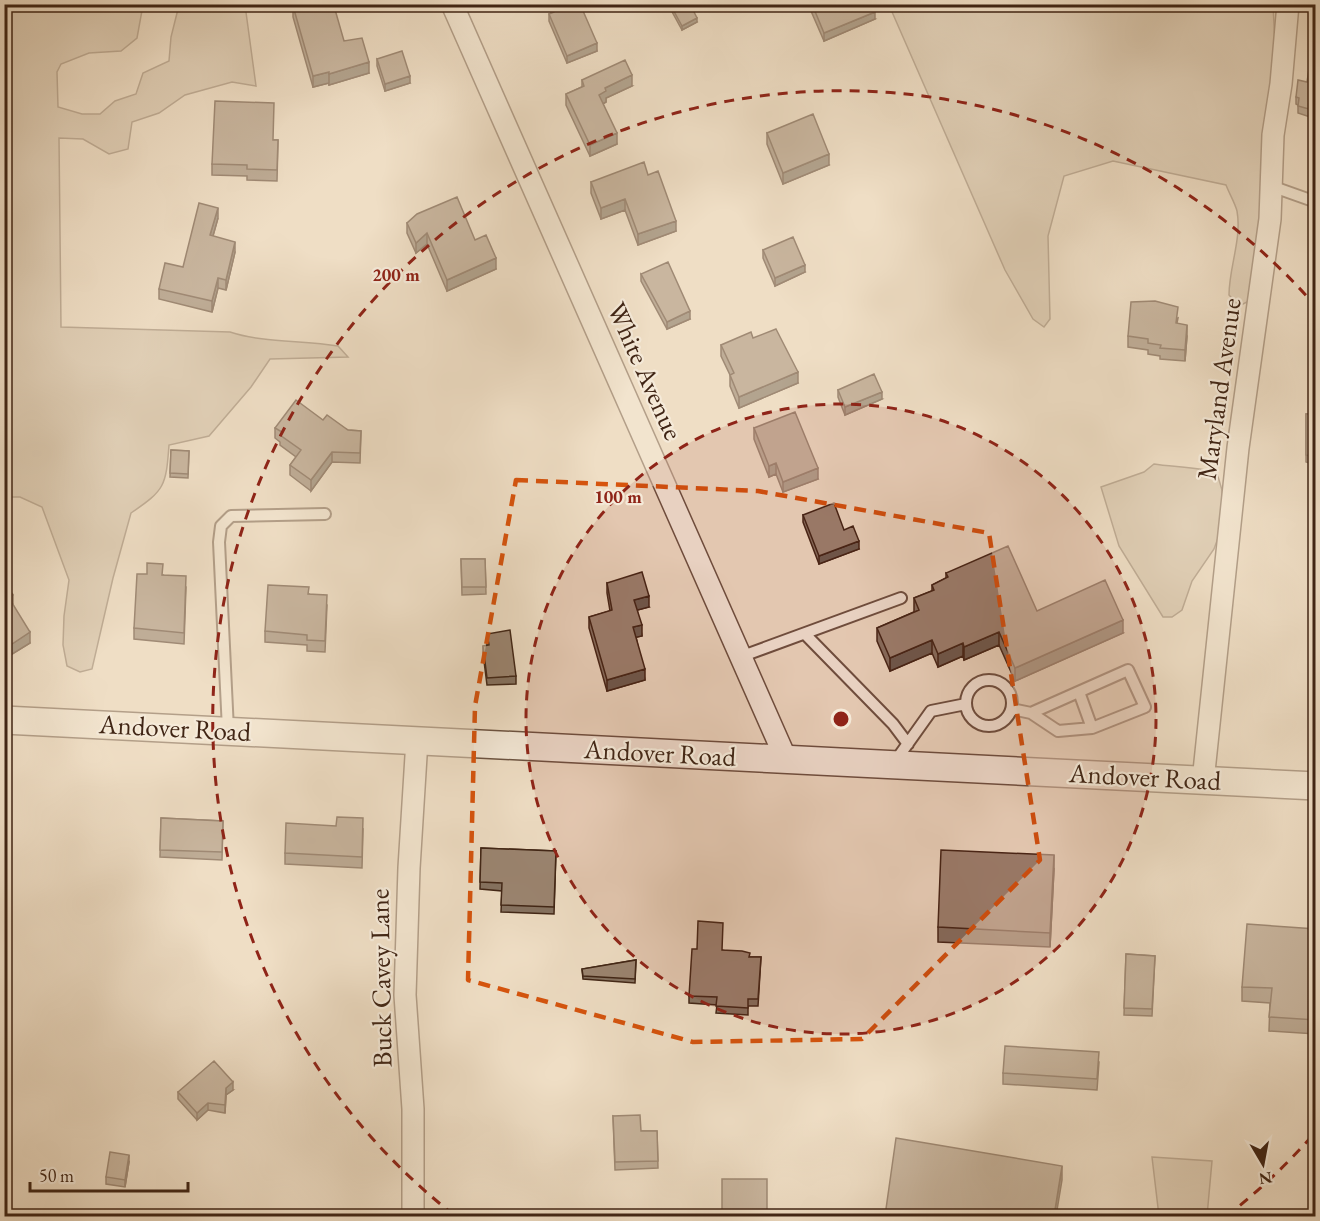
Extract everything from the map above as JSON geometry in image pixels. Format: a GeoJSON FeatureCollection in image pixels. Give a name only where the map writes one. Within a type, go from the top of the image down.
{"type":"FeatureCollection","features":[{"type":"Feature","properties":{"kind":"street","name":"White Avenue"},"geometry":{"type":"LineString","coordinates":[[452,4],[786,759]]}},
{"type":"Feature","properties":{"kind":"street","name":"Maryland Avenue"},"geometry":{"type":"LineString","coordinates":[[1203,781],[1238,448],[1270,219],[1273,135],[1281,84],[1288,4]]}},
{"type":"Feature","properties":{"kind":"street","name":"Andover Road"},"geometry":{"type":"LineString","coordinates":[[4,720],[786,759],[900,754],[1203,781],[1316,786]]}},
{"type":"Feature","properties":{"kind":"street","name":"Buck Cavey Lane"},"geometry":{"type":"LineString","coordinates":[[413,1216],[412,1108],[405,995],[409,868],[417,740]]}},
{"type":"Feature","properties":{"kind":"lane"},"geometry":{"type":"LineString","coordinates":[[1271,186],[1316,202]]}},
{"type":"Feature","properties":{"kind":"lane"},"geometry":{"type":"LineString","coordinates":[[228,730],[219,542],[221,526],[231,516],[325,514]]}},
{"type":"Feature","properties":{"kind":"lane"},"geometry":{"type":"LineString","coordinates":[[740,657],[902,598]]}},
{"type":"Feature","properties":{"kind":"lane"},"geometry":{"type":"LineString","coordinates":[[805,634],[893,724],[900,754]]}},
{"type":"Feature","properties":{"kind":"lane"},"geometry":{"type":"LineString","coordinates":[[1011,709],[1031,713],[1058,731],[1092,728],[1145,707],[1128,670],[1031,713]]}},
{"type":"Feature","properties":{"kind":"lane"},"geometry":{"type":"LineString","coordinates":[[986,681],[996,681],[1010,694],[1011,709],[1002,722],[989,726],[972,719],[966,704],[968,693],[975,685],[986,681]]}},
{"type":"Feature","properties":{"kind":"lane"},"geometry":{"type":"LineString","coordinates":[[1079,692],[1092,728]]}},
{"type":"Feature","properties":{"kind":"lane"},"geometry":{"type":"LineString","coordinates":[[900,754],[931,711],[966,704]]}},
{"type":"Feature","properties":{"kind":"highlighted area"},"geometry":{"type":"Polygon","coordinates":[[[516,480],[758,491],[989,533],[1040,860],[862,1039],[693,1042],[468,980],[475,706],[516,480]]]}},
{"type":"Feature","properties":{"kind":"shaded area"},"geometry":{"type":"Polygon","coordinates":[[[4,5],[143,5],[137,38],[121,51],[89,53],[61,64],[57,72],[58,107],[82,114],[100,114],[115,101],[136,94],[143,73],[169,61],[171,37],[179,5],[245,5],[256,86],[232,82],[185,95],[159,113],[132,122],[128,149],[109,154],[83,139],[59,138],[61,327],[230,332],[269,340],[338,346],[348,357],[270,359],[251,387],[209,436],[169,445],[167,470],[162,486],[151,498],[131,513],[92,669],[80,672],[67,666],[63,645],[69,580],[42,507],[20,497],[5,497],[4,5]]]}},
{"type":"Feature","properties":{"kind":"shaded area"},"geometry":{"type":"Polygon","coordinates":[[[889,5],[1273,5],[1276,61],[1264,204],[1249,301],[1239,306],[1229,295],[1238,222],[1237,211],[1226,185],[1113,161],[1064,176],[1048,236],[1050,319],[1044,327],[1033,319],[1005,270],[889,5]]]}},
{"type":"Feature","properties":{"kind":"shaded area"},"geometry":{"type":"Polygon","coordinates":[[[1154,464],[1195,468],[1217,473],[1222,490],[1223,524],[1214,549],[1192,581],[1182,610],[1172,617],[1163,617],[1119,546],[1101,487],[1144,472],[1154,464]]]}},
{"type":"Feature","properties":{"kind":"shaded area"},"geometry":{"type":"Polygon","coordinates":[[[1152,1157],[1212,1161],[1207,1216],[1159,1216],[1152,1157]]]}},
{"type":"Feature","properties":{"kind":"building"},"geometry":{"type":"Polygon","coordinates":[[[323,4],[324,9],[334,6],[344,41],[362,38],[369,62],[329,74],[329,72],[313,76],[293,6],[323,4]]]}},
{"type":"Feature","properties":{"kind":"building"},"geometry":{"type":"Polygon","coordinates":[[[551,4],[580,4],[597,43],[567,56],[549,14],[554,12],[551,4]]]}},
{"type":"Feature","properties":{"kind":"building"},"geometry":{"type":"Polygon","coordinates":[[[670,4],[690,4],[697,18],[682,26],[670,4]]]}},
{"type":"Feature","properties":{"kind":"building"},"geometry":{"type":"Polygon","coordinates":[[[812,4],[872,4],[875,12],[824,33],[812,4]]]}},
{"type":"Feature","properties":{"kind":"building"},"geometry":{"type":"Polygon","coordinates":[[[402,51],[410,76],[385,84],[377,59],[402,51]]]}},
{"type":"Feature","properties":{"kind":"building"},"geometry":{"type":"Polygon","coordinates":[[[625,60],[632,75],[605,88],[606,91],[599,95],[617,133],[590,145],[566,94],[584,86],[582,80],[625,60]]]}},
{"type":"Feature","properties":{"kind":"building"},"geometry":{"type":"Polygon","coordinates":[[[1309,69],[1316,70],[1316,111],[1298,106],[1299,98],[1296,97],[1298,80],[1307,82],[1309,69]]]}},
{"type":"Feature","properties":{"kind":"building"},"geometry":{"type":"Polygon","coordinates":[[[215,101],[274,103],[273,140],[278,140],[277,170],[247,169],[247,165],[212,164],[215,101]]]}},
{"type":"Feature","properties":{"kind":"building"},"geometry":{"type":"Polygon","coordinates":[[[813,114],[829,154],[783,173],[767,133],[813,114]]]}},
{"type":"Feature","properties":{"kind":"building"},"geometry":{"type":"Polygon","coordinates":[[[644,162],[648,175],[658,171],[676,221],[638,234],[625,199],[601,208],[591,182],[644,162]]]}},
{"type":"Feature","properties":{"kind":"building"},"geometry":{"type":"Polygon","coordinates":[[[457,197],[475,240],[486,235],[496,258],[447,280],[427,233],[416,243],[407,223],[417,214],[457,197]]]}},
{"type":"Feature","properties":{"kind":"building"},"geometry":{"type":"Polygon","coordinates":[[[199,203],[218,208],[210,235],[235,242],[226,280],[218,278],[212,301],[159,289],[165,263],[183,267],[199,203]]]}},
{"type":"Feature","properties":{"kind":"building"},"geometry":{"type":"Polygon","coordinates":[[[793,237],[805,265],[775,278],[763,250],[793,237]]]}},
{"type":"Feature","properties":{"kind":"building"},"geometry":{"type":"Polygon","coordinates":[[[668,262],[690,311],[667,322],[641,274],[668,262]]]}},
{"type":"Feature","properties":{"kind":"building"},"geometry":{"type":"Polygon","coordinates":[[[1155,301],[1178,307],[1176,323],[1187,325],[1185,350],[1160,348],[1161,345],[1148,343],[1148,339],[1128,336],[1131,302],[1155,301]]]}},
{"type":"Feature","properties":{"kind":"building"},"geometry":{"type":"Polygon","coordinates":[[[776,329],[798,372],[739,397],[730,375],[734,373],[721,345],[751,332],[753,338],[776,329]]]}},
{"type":"Feature","properties":{"kind":"building"},"geometry":{"type":"Polygon","coordinates":[[[874,374],[882,392],[845,407],[838,390],[874,374]]]}},
{"type":"Feature","properties":{"kind":"building"},"geometry":{"type":"Polygon","coordinates":[[[296,400],[323,420],[327,415],[348,430],[361,431],[360,453],[332,452],[311,480],[290,465],[301,450],[280,435],[282,432],[275,428],[296,400]]]}},
{"type":"Feature","properties":{"kind":"building"},"geometry":{"type":"Polygon","coordinates":[[[795,412],[818,468],[783,482],[776,463],[769,466],[754,428],[795,412]]]}},
{"type":"Feature","properties":{"kind":"building"},"geometry":{"type":"Polygon","coordinates":[[[1306,414],[1316,414],[1316,458],[1306,455],[1306,414]]]}},
{"type":"Feature","properties":{"kind":"building"},"geometry":{"type":"Polygon","coordinates":[[[171,450],[189,451],[188,474],[170,473],[171,450]]]}},
{"type":"Feature","properties":{"kind":"building"},"geometry":{"type":"Polygon","coordinates":[[[834,503],[844,530],[853,526],[859,541],[819,556],[803,515],[834,503]]]}},
{"type":"Feature","properties":{"kind":"building"},"geometry":{"type":"Polygon","coordinates":[[[1008,546],[1037,611],[1105,580],[1123,620],[1015,668],[999,632],[964,647],[963,643],[938,654],[932,640],[890,658],[877,628],[919,610],[914,598],[934,590],[932,585],[948,577],[946,573],[1008,546]]]}},
{"type":"Feature","properties":{"kind":"building"},"geometry":{"type":"Polygon","coordinates":[[[461,559],[485,559],[486,587],[462,587],[461,559]]]}},
{"type":"Feature","properties":{"kind":"building"},"geometry":{"type":"Polygon","coordinates":[[[147,563],[163,564],[162,575],[186,576],[184,633],[134,628],[137,574],[147,574],[147,563]]]}},
{"type":"Feature","properties":{"kind":"building"},"geometry":{"type":"Polygon","coordinates":[[[642,572],[649,596],[634,600],[642,625],[633,627],[645,669],[607,680],[589,617],[612,610],[607,583],[642,572]]]}},
{"type":"Feature","properties":{"kind":"building"},"geometry":{"type":"Polygon","coordinates":[[[4,581],[13,595],[9,598],[30,632],[9,646],[4,638],[4,581]]]}},
{"type":"Feature","properties":{"kind":"building"},"geometry":{"type":"Polygon","coordinates":[[[268,585],[309,587],[308,594],[327,595],[325,641],[307,640],[307,635],[265,631],[268,585]]]}},
{"type":"Feature","properties":{"kind":"building"},"geometry":{"type":"Polygon","coordinates":[[[510,630],[516,676],[487,678],[483,646],[489,645],[487,634],[510,630]]]}},
{"type":"Feature","properties":{"kind":"building"},"geometry":{"type":"Polygon","coordinates":[[[337,817],[363,818],[362,857],[285,853],[286,823],[336,826],[337,817]]]}},
{"type":"Feature","properties":{"kind":"building"},"geometry":{"type":"Polygon","coordinates":[[[161,818],[223,821],[222,852],[160,850],[161,818]]]}},
{"type":"Feature","properties":{"kind":"building"},"geometry":{"type":"Polygon","coordinates":[[[481,848],[556,851],[554,907],[501,905],[502,883],[480,882],[481,848]]]}},
{"type":"Feature","properties":{"kind":"building"},"geometry":{"type":"Polygon","coordinates":[[[941,850],[1054,855],[1050,933],[938,927],[941,850]]]}},
{"type":"Feature","properties":{"kind":"building"},"geometry":{"type":"Polygon","coordinates":[[[698,921],[723,923],[722,950],[742,951],[750,953],[749,957],[761,957],[758,999],[748,999],[748,1008],[716,1006],[717,997],[689,996],[692,949],[697,949],[698,921]]]}},
{"type":"Feature","properties":{"kind":"building"},"geometry":{"type":"Polygon","coordinates":[[[1247,924],[1316,929],[1316,1020],[1269,1017],[1272,988],[1242,987],[1247,924]]]}},
{"type":"Feature","properties":{"kind":"building"},"geometry":{"type":"Polygon","coordinates":[[[1126,954],[1155,956],[1152,1009],[1124,1008],[1126,954]]]}},
{"type":"Feature","properties":{"kind":"building"},"geometry":{"type":"Polygon","coordinates":[[[636,960],[635,979],[583,976],[582,969],[636,960]]]}},
{"type":"Feature","properties":{"kind":"building"},"geometry":{"type":"Polygon","coordinates":[[[1005,1046],[1099,1052],[1097,1079],[1003,1073],[1005,1046]]]}},
{"type":"Feature","properties":{"kind":"building"},"geometry":{"type":"Polygon","coordinates":[[[214,1061],[233,1082],[226,1088],[225,1105],[208,1103],[197,1113],[178,1092],[214,1061]]]}},
{"type":"Feature","properties":{"kind":"building"},"geometry":{"type":"Polygon","coordinates":[[[640,1115],[641,1131],[657,1131],[658,1161],[615,1162],[613,1116],[640,1115]]]}},
{"type":"Feature","properties":{"kind":"building"},"geometry":{"type":"Polygon","coordinates":[[[896,1138],[1062,1166],[1054,1216],[885,1216],[896,1138]]]}},
{"type":"Feature","properties":{"kind":"building"},"geometry":{"type":"Polygon","coordinates":[[[110,1152],[129,1155],[125,1180],[106,1177],[110,1152]]]}},
{"type":"Feature","properties":{"kind":"building"},"geometry":{"type":"Polygon","coordinates":[[[722,1179],[767,1179],[767,1216],[722,1216],[722,1179]]]}}]}
